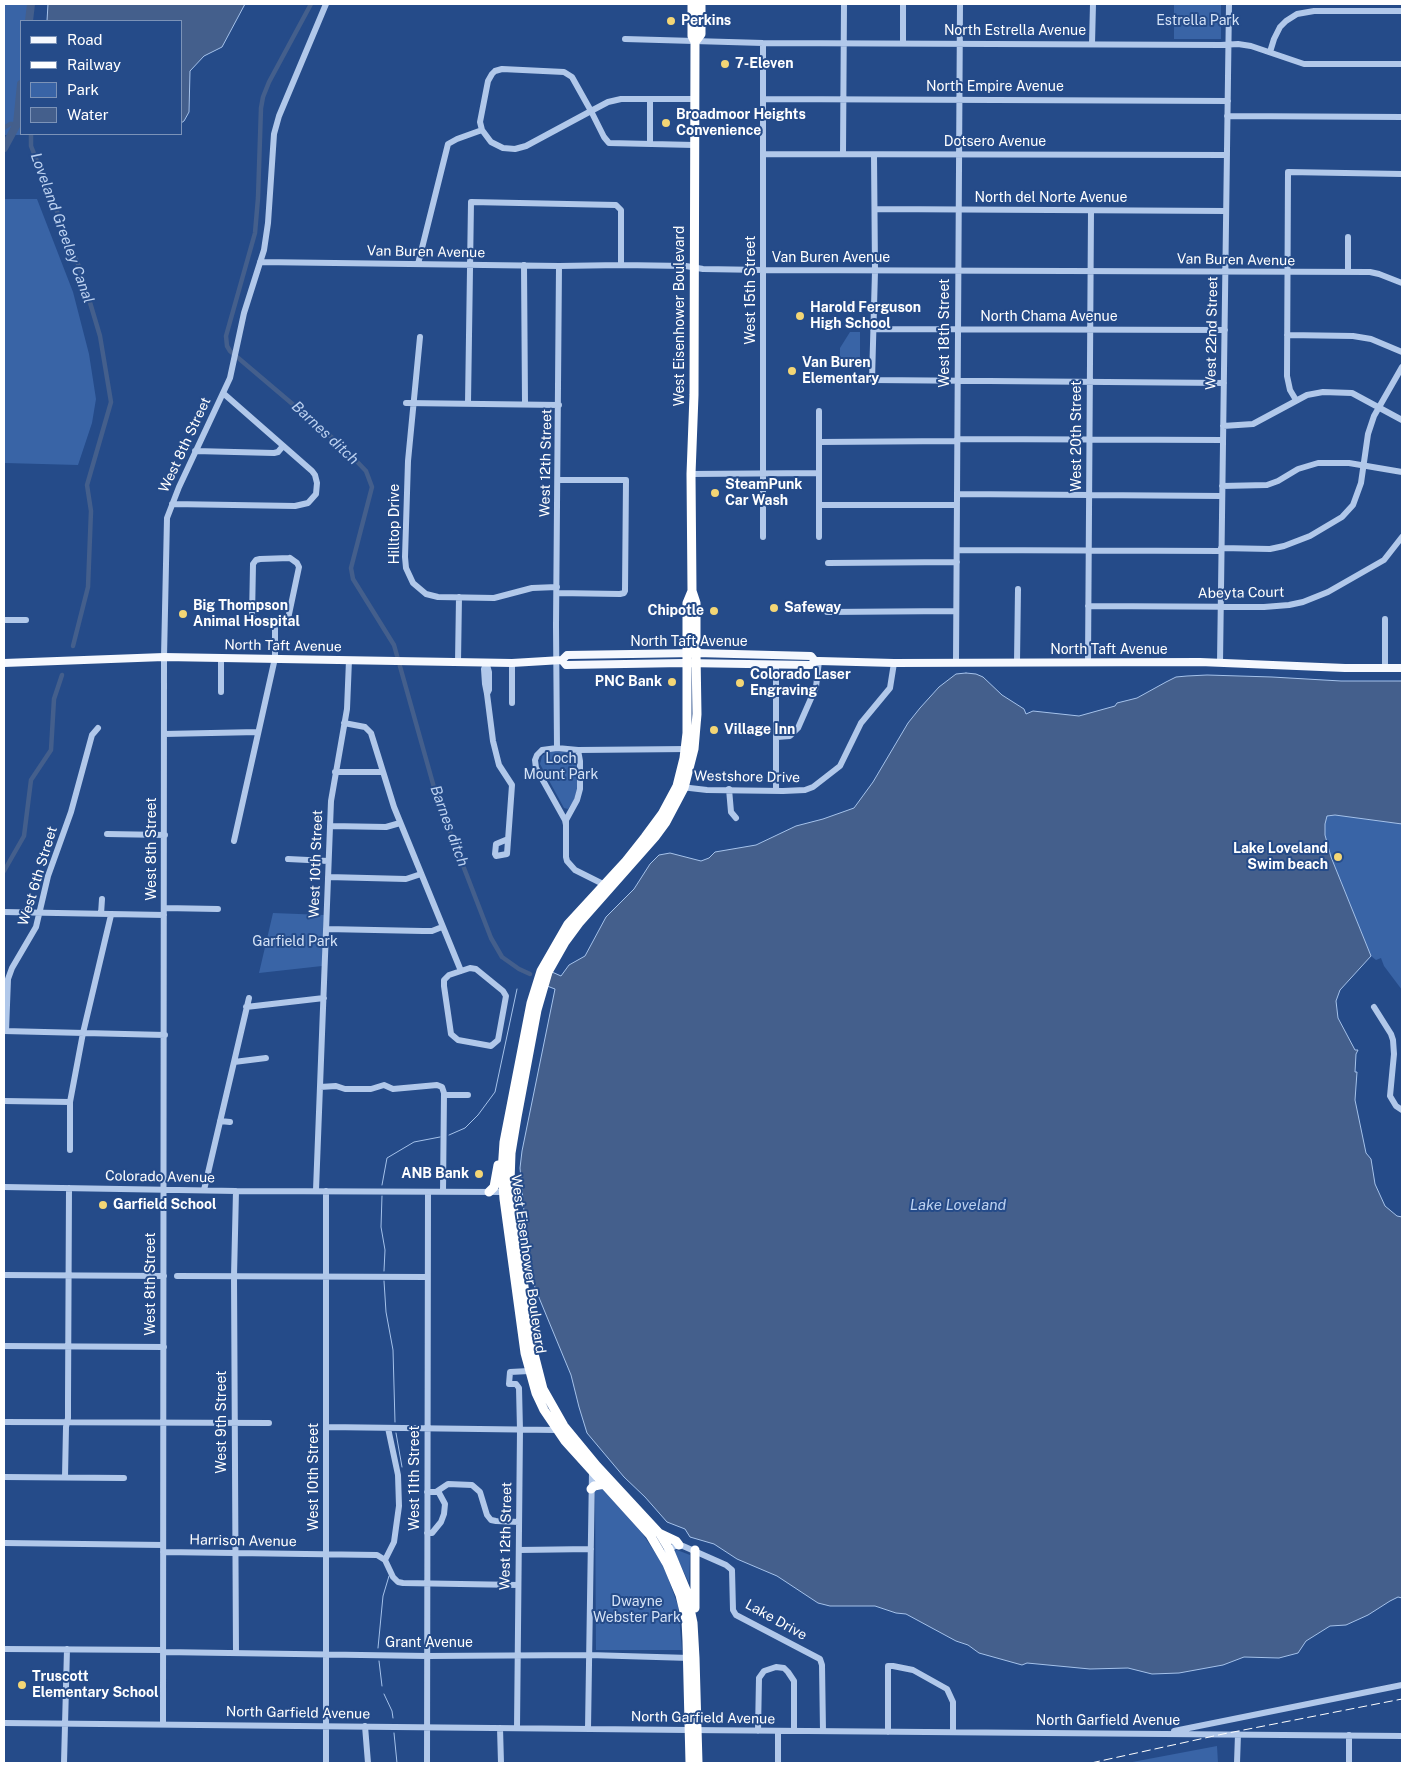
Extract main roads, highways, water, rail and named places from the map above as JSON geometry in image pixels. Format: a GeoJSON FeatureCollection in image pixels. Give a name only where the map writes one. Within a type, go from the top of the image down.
{"type":"FeatureCollection","features":[{"type":"Feature","properties":{"kind":"highway","name":"West Eisenhower Boulevard"},"geometry":{"type":"LineString","coordinates":[[692,4],[692,36],[696,42]]}},
{"type":"Feature","properties":{"kind":"highway","name":"West Eisenhower Boulevard"},"geometry":{"type":"LineString","coordinates":[[690,1763],[693,1623],[686,1590],[665,1552],[604,1484],[558,1418],[540,1380],[532,1346],[502,1156],[531,1004],[541,971],[568,924],[608,886],[655,836],[673,810],[690,749],[688,717],[692,653],[687,603],[692,591],[694,100],[696,42],[700,34],[701,4]]}},
{"type":"Feature","properties":{"kind":"highway","name":"West Eisenhower Boulevard"},"geometry":{"type":"LineString","coordinates":[[608,886],[565,942],[555,958],[546,979],[537,1010],[516,1117],[507,1192],[525,1353],[529,1371],[544,1410],[556,1430],[659,1533],[680,1595],[692,1658]]}},
{"type":"Feature","properties":{"kind":"highway"},"geometry":{"type":"LineString","coordinates":[[489,1192],[494,1187],[499,1159],[502,1156]]}},
{"type":"Feature","properties":{"kind":"highway"},"geometry":{"type":"LineString","coordinates":[[529,1371],[534,1372],[540,1380]]}},
{"type":"Feature","properties":{"kind":"highway"},"geometry":{"type":"LineString","coordinates":[[591,1489],[594,1486],[604,1484]]}},
{"type":"Feature","properties":{"kind":"highway"},"geometry":{"type":"LineString","coordinates":[[659,1533],[676,1541],[679,1545]]}},
{"type":"Feature","properties":{"kind":"highway"},"geometry":{"type":"LineString","coordinates":[[693,1623],[695,1617],[695,1550]]}},
{"type":"Feature","properties":{"kind":"highway","name":"West Eisenhower Boulevard"},"geometry":{"type":"LineString","coordinates":[[692,1730],[698,1763]]}},
{"type":"Feature","properties":{"kind":"main road","name":"North Taft Avenue"},"geometry":{"type":"LineString","coordinates":[[4,663],[164,657],[221,657],[487,664],[559,660],[567,655],[692,653],[811,656],[817,661]]}},
{"type":"Feature","properties":{"kind":"main road","name":"North Taft Avenue"},"geometry":{"type":"LineString","coordinates":[[559,660],[566,666],[811,665],[817,661],[894,663],[1220,663],[1402,668]]}},
{"type":"Feature","properties":{"kind":"water"},"geometry":{"type":"Polygon","coordinates":[[[48,4],[245,4],[222,47],[204,56],[190,71],[189,112],[182,122],[182,20],[47,20],[48,4]]]}},
{"type":"Feature","properties":{"kind":"water","name":"Lake Loveland"},"geometry":{"type":"Polygon","coordinates":[[[966,673],[983,677],[1002,695],[1024,709],[1026,714],[1033,711],[1079,716],[1137,698],[1176,677],[1207,675],[1341,681],[1402,681],[1402,824],[1335,815],[1327,816],[1325,835],[1331,857],[1371,956],[1340,990],[1336,1001],[1338,1018],[1355,1050],[1358,1050],[1356,1054],[1355,1100],[1366,1153],[1371,1159],[1375,1184],[1385,1206],[1397,1216],[1402,1217],[1402,1598],[1398,1597],[1368,1615],[1346,1625],[1330,1626],[1306,1641],[1298,1653],[1279,1658],[1244,1657],[1223,1665],[1179,1673],[1152,1674],[1128,1668],[1090,1669],[1027,1663],[1022,1665],[979,1653],[968,1645],[956,1641],[906,1614],[896,1613],[875,1606],[830,1606],[818,1603],[777,1576],[737,1559],[714,1544],[690,1537],[685,1529],[667,1522],[624,1477],[587,1433],[571,1375],[535,1288],[526,1233],[520,1168],[555,989],[547,986],[552,972],[561,976],[569,965],[585,956],[606,917],[634,889],[650,864],[659,855],[670,853],[701,861],[709,858],[715,852],[756,845],[796,826],[854,808],[873,782],[908,723],[920,708],[939,687],[956,674],[966,673]]]}},
{"type":"Feature","properties":{"kind":"waterway"},"geometry":{"type":"LineString","coordinates":[[29,20],[31,4]]}},
{"type":"Feature","properties":{"kind":"waterway","name":"Barnes ditch"},"geometry":{"type":"LineString","coordinates":[[311,4],[269,82],[263,97],[255,233],[226,336],[227,346],[230,351],[342,446],[366,471],[372,487],[351,568],[353,579],[394,645],[437,798],[491,938],[502,957],[530,974]]}},
{"type":"Feature","properties":{"kind":"waterway"},"geometry":{"type":"LineString","coordinates":[[4,148],[17,124],[20,94]]}},
{"type":"Feature","properties":{"kind":"waterway"},"geometry":{"type":"LineString","coordinates":[[4,128],[10,124],[20,124]]}},
{"type":"Feature","properties":{"kind":"waterway","name":"Loveland Greeley Canal"},"geometry":{"type":"LineString","coordinates":[[31,135],[31,146],[80,269],[100,336],[111,402],[87,485],[91,511],[88,587],[73,646]]}},
{"type":"Feature","properties":{"kind":"waterway","name":"Loveland Greeley Canal"},"geometry":{"type":"LineString","coordinates":[[4,871],[24,836],[31,780],[51,750],[54,699],[62,675]]}},
{"type":"Feature","properties":{"kind":"waterway"},"geometry":{"type":"LineString","coordinates":[[449,1135],[465,1128],[478,1115],[495,1092],[517,989]]}},
{"type":"Feature","properties":{"kind":"waterway"},"geometry":{"type":"LineString","coordinates":[[382,1185],[387,1158],[414,1142],[440,1137]]}},
{"type":"Feature","properties":{"kind":"waterway"},"geometry":{"type":"LineString","coordinates":[[382,1196],[381,1227],[385,1250],[384,1271]]}},
{"type":"Feature","properties":{"kind":"waterway"},"geometry":{"type":"LineString","coordinates":[[384,1281],[386,1312],[393,1350],[395,1422]]}},
{"type":"Feature","properties":{"kind":"waterway"},"geometry":{"type":"LineString","coordinates":[[396,1433],[402,1467]]}},
{"type":"Feature","properties":{"kind":"waterway"},"geometry":{"type":"LineString","coordinates":[[378,1648],[383,1596],[389,1576]]}},
{"type":"Feature","properties":{"kind":"waterway"},"geometry":{"type":"LineString","coordinates":[[379,1661],[382,1686]]}},
{"type":"Feature","properties":{"kind":"waterway"},"geometry":{"type":"LineString","coordinates":[[384,1694],[392,1711],[393,1718]]}},
{"type":"Feature","properties":{"kind":"waterway"},"geometry":{"type":"LineString","coordinates":[[394,1733],[397,1763]]}},
{"type":"Feature","properties":{"kind":"railway"},"geometry":{"type":"LineString","coordinates":[[1091,1763],[1223,1734],[1402,1699]]}},
{"type":"Feature","properties":{"kind":"place","name":"Perkins"},"geometry":{"type":"Point","coordinates":[671,21]}},
{"type":"Feature","properties":{"kind":"place","name":"7-Eleven"},"geometry":{"type":"Point","coordinates":[725,64]}},
{"type":"Feature","properties":{"kind":"place","name":"Broadmoor Heights Convenience"},"geometry":{"type":"Point","coordinates":[666,123]}},
{"type":"Feature","properties":{"kind":"place","name":"Harold Ferguson High School"},"geometry":{"type":"Point","coordinates":[800,316]}},
{"type":"Feature","properties":{"kind":"place","name":"Van Buren Elementary"},"geometry":{"type":"Point","coordinates":[792,371]}},
{"type":"Feature","properties":{"kind":"place","name":"SteamPunk Car Wash"},"geometry":{"type":"Point","coordinates":[715,493]}},
{"type":"Feature","properties":{"kind":"place","name":"Safeway"},"geometry":{"type":"Point","coordinates":[774,608]}},
{"type":"Feature","properties":{"kind":"place","name":"Chipotle"},"geometry":{"type":"Point","coordinates":[714,611]}},
{"type":"Feature","properties":{"kind":"place","name":"Big Thompson Animal Hospital"},"geometry":{"type":"Point","coordinates":[183,614]}},
{"type":"Feature","properties":{"kind":"place","name":"PNC Bank"},"geometry":{"type":"Point","coordinates":[672,682]}},
{"type":"Feature","properties":{"kind":"place","name":"Colorado Laser Engraving"},"geometry":{"type":"Point","coordinates":[740,683]}},
{"type":"Feature","properties":{"kind":"place","name":"Village Inn"},"geometry":{"type":"Point","coordinates":[714,730]}},
{"type":"Feature","properties":{"kind":"place","name":"Lake Loveland Swim beach"},"geometry":{"type":"Point","coordinates":[1338,857]}},
{"type":"Feature","properties":{"kind":"place","name":"ANB Bank"},"geometry":{"type":"Point","coordinates":[479,1174]}},
{"type":"Feature","properties":{"kind":"place","name":"Garfield School"},"geometry":{"type":"Point","coordinates":[103,1205]}},
{"type":"Feature","properties":{"kind":"place","name":"Truscott Elementary School"},"geometry":{"type":"Point","coordinates":[22,1685]}},
{"type":"Feature","properties":{"kind":"park label","name":"Estrella Park"},"geometry":{"type":"Point","coordinates":[1198,21]}},
{"type":"Feature","properties":{"kind":"park label","name":"Loch Mount Park"},"geometry":{"type":"Point","coordinates":[561,768]}},
{"type":"Feature","properties":{"kind":"park label","name":"Garfield Park"},"geometry":{"type":"Point","coordinates":[295,942]}},
{"type":"Feature","properties":{"kind":"park label","name":"Dwayne Webster Park"},"geometry":{"type":"Point","coordinates":[637,1610]}}]}
